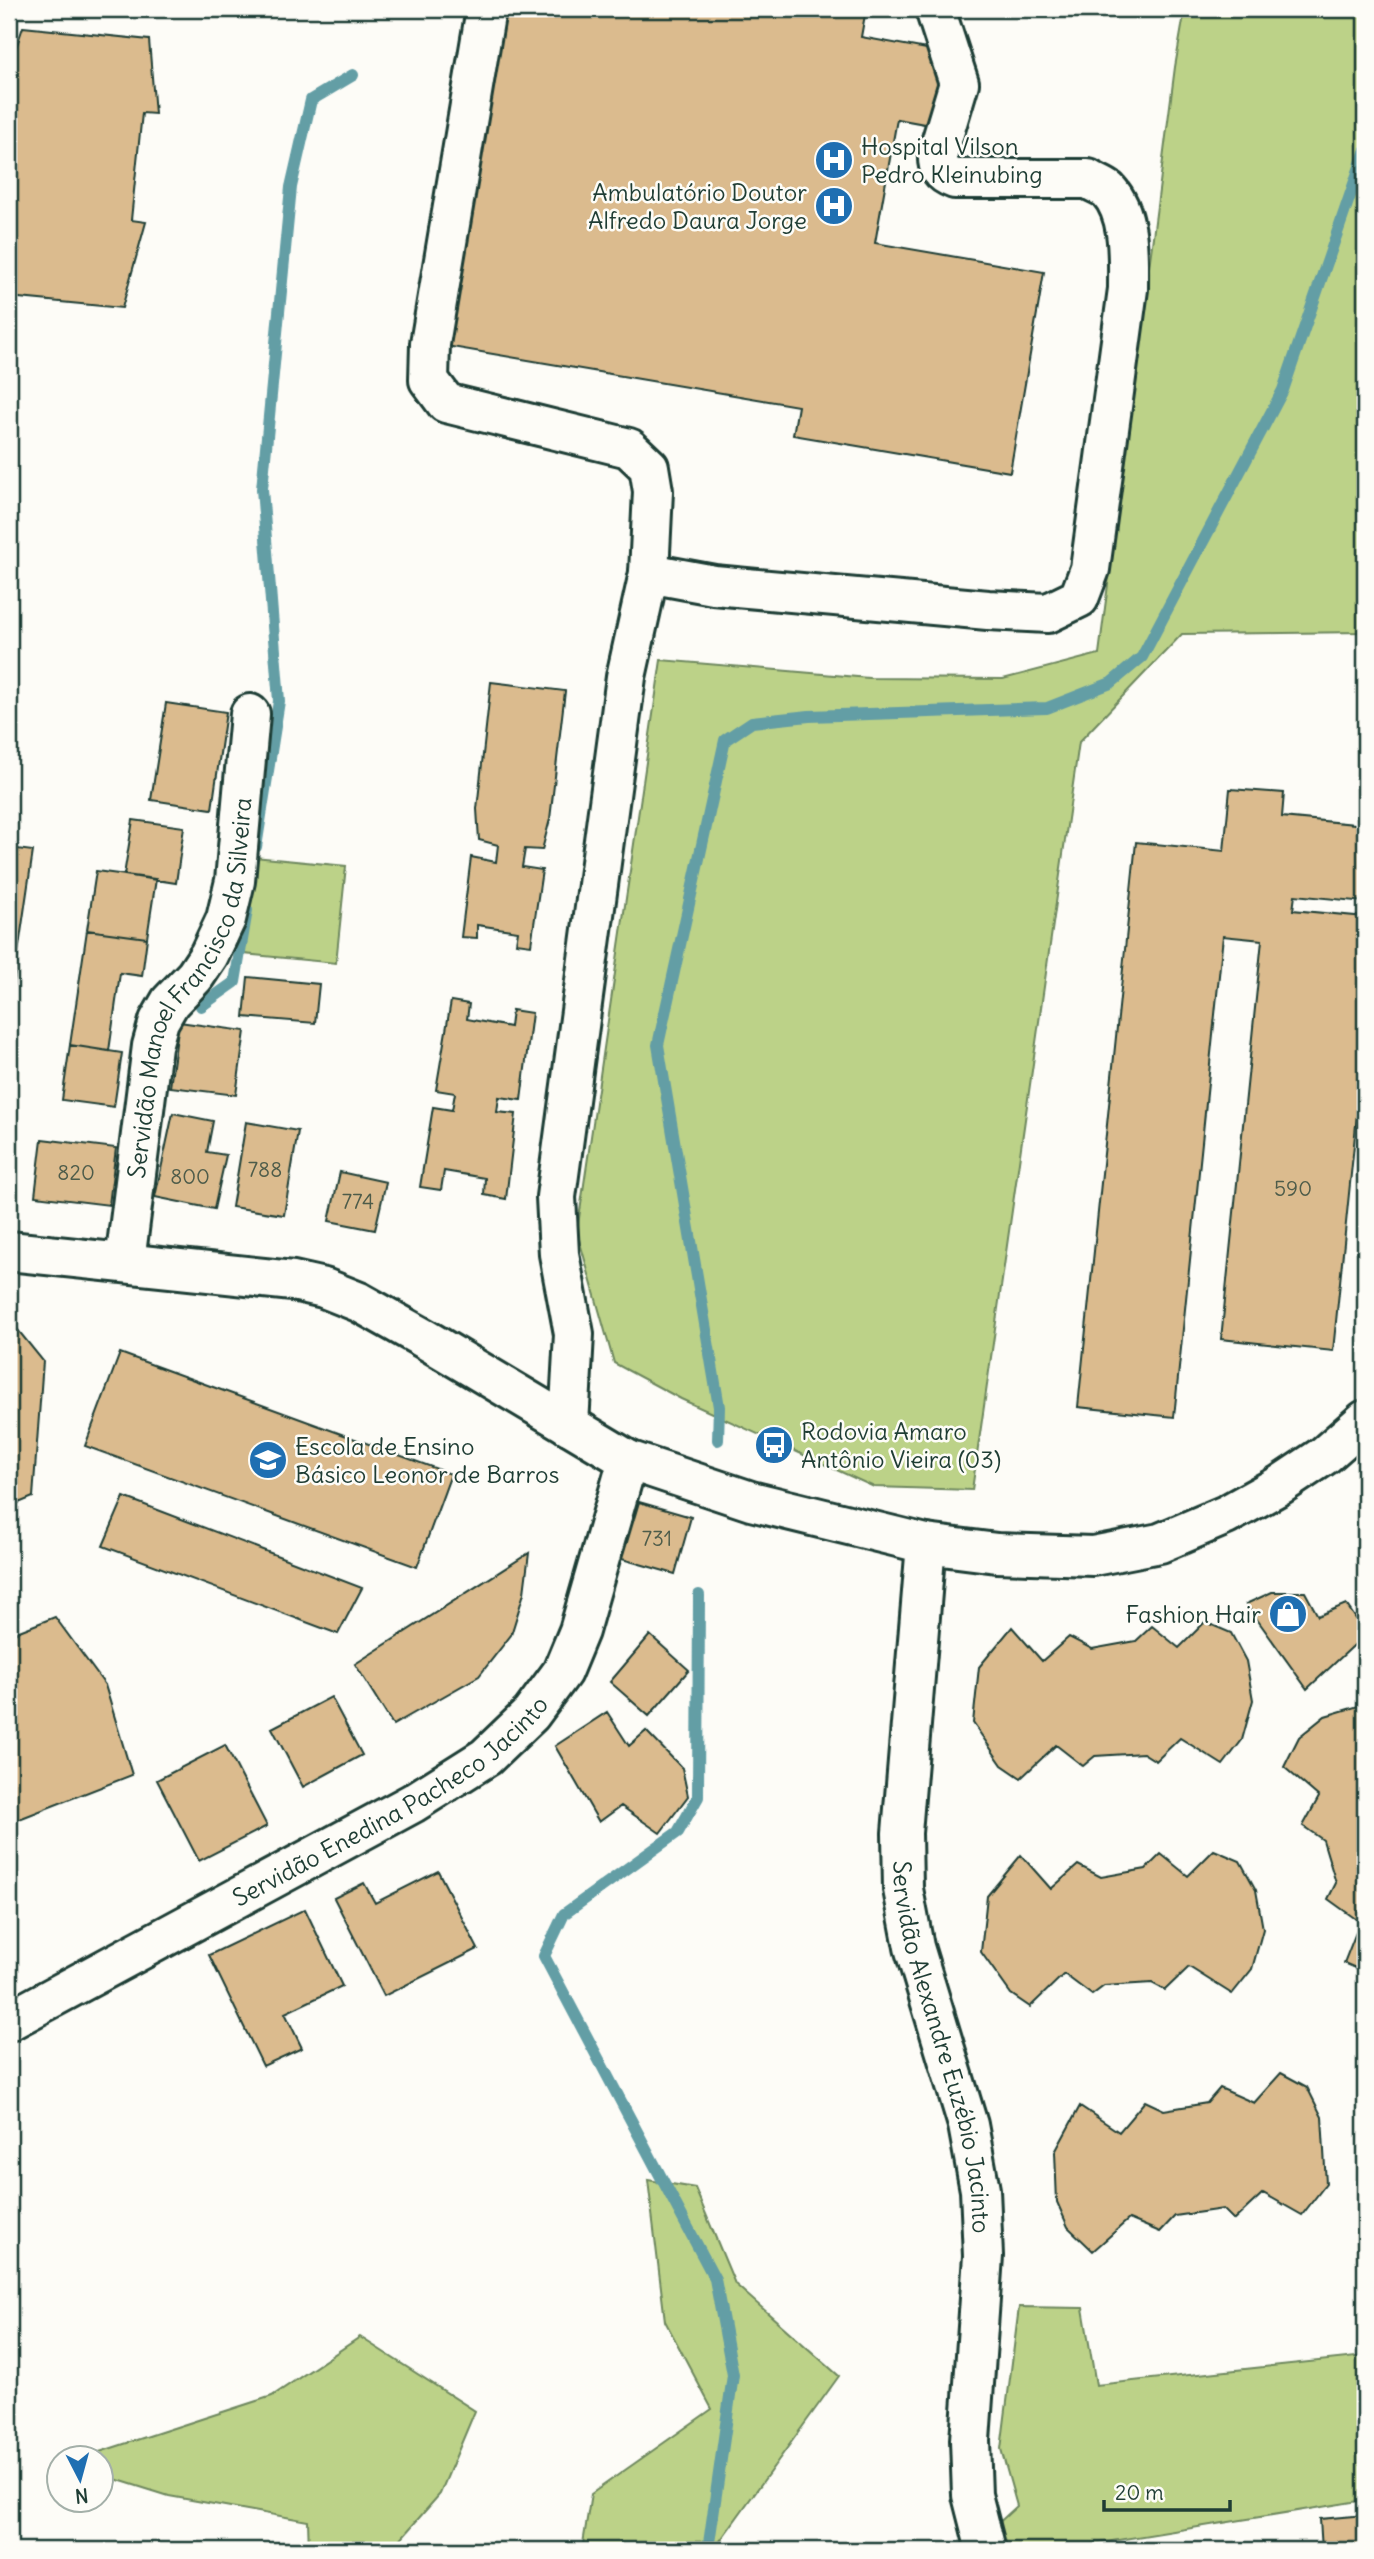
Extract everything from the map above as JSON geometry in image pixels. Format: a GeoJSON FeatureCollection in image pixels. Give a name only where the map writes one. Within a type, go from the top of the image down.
{"type":"FeatureCollection","features":[{"type":"Feature","properties":{"kind":"street"},"geometry":{"type":"LineString","coordinates":[[486,9],[430,344],[429,380],[446,403],[629,448],[649,467],[653,491],[649,573],[626,677],[556,1197],[559,1254],[574,1334],[569,1425]]}},
{"type":"Feature","properties":{"kind":"street"},"geometry":{"type":"LineString","coordinates":[[649,573],[714,585],[988,611],[1048,613],[1079,598],[1090,569],[1128,289],[1128,244],[1119,209],[1107,189],[1088,179],[955,179],[944,175],[937,164],[938,153],[959,83],[935,9]]}},
{"type":"Feature","properties":{"kind":"street","name":"Servidão Manoel Francisco da Silveira"},"geometry":{"type":"LineString","coordinates":[[125,1262],[152,1046],[159,1021],[170,1002],[195,976],[209,955],[226,919],[235,881],[250,714]]}},
{"type":"Feature","properties":{"kind":"street"},"geometry":{"type":"LineString","coordinates":[[9,1251],[293,1281],[324,1288],[389,1318],[628,1460],[751,1501],[926,1544],[997,1553],[1093,1556],[1160,1543],[1226,1515],[1280,1485],[1325,1455],[1365,1420]]}},
{"type":"Feature","properties":{"kind":"street","name":"Servidão Enedina Pacheco Jacinto"},"geometry":{"type":"LineString","coordinates":[[9,2021],[413,1803],[486,1757],[531,1714],[562,1672],[579,1631],[628,1460]]}},
{"type":"Feature","properties":{"kind":"street","name":"Servidão Alexandre Euzébio Jacinto"},"geometry":{"type":"LineString","coordinates":[[926,1544],[902,1833],[903,1889],[914,1947],[968,2124],[980,2190],[984,2256],[970,2440],[972,2495],[986,2550]]}},
{"type":"Feature","properties":{"kind":"green space"},"geometry":{"type":"Polygon","coordinates":[[[1185,9],[1365,9],[1365,632],[1182,634],[1079,742],[972,1490],[874,1487],[681,1399],[614,1363],[577,1232],[661,660],[869,678],[1003,679],[1099,654],[1175,67],[1185,9]]]}},
{"type":"Feature","properties":{"kind":"green space"},"geometry":{"type":"Polygon","coordinates":[[[254,857],[346,866],[336,963],[244,954],[254,857]]]}},
{"type":"Feature","properties":{"kind":"green space"},"geometry":{"type":"Polygon","coordinates":[[[648,2180],[695,2188],[735,2284],[839,2376],[720,2541],[746,2550],[582,2550],[591,2494],[712,2409],[665,2321],[648,2180]]]}},
{"type":"Feature","properties":{"kind":"green space"},"geometry":{"type":"Polygon","coordinates":[[[1019,2307],[1083,2308],[1096,2385],[1365,2356],[1365,2500],[1093,2544],[1093,2550],[969,2550],[1017,2506],[1001,2449],[1019,2307]]]}},
{"type":"Feature","properties":{"kind":"green space"},"geometry":{"type":"Polygon","coordinates":[[[360,2337],[475,2411],[440,2494],[391,2550],[309,2550],[308,2521],[169,2496],[116,2479],[116,2447],[272,2396],[360,2337]]]}},
{"type":"Feature","properties":{"kind":"building"},"geometry":{"type":"Polygon","coordinates":[[[498,9],[866,9],[861,37],[943,52],[930,125],[897,119],[875,243],[1044,272],[1010,472],[793,435],[798,406],[440,345],[498,9]]]}},
{"type":"Feature","properties":{"kind":"building"},"geometry":{"type":"Polygon","coordinates":[[[23,27],[149,40],[155,114],[142,113],[131,220],[146,222],[122,308],[9,297],[9,164],[15,101],[9,101],[9,69],[23,27]]]}},
{"type":"Feature","properties":{"kind":"building"},"geometry":{"type":"Polygon","coordinates":[[[491,682],[565,691],[550,819],[542,850],[525,849],[522,867],[542,870],[531,945],[516,943],[518,931],[477,925],[477,938],[461,937],[471,857],[496,862],[498,845],[479,840],[477,809],[491,682]]]}},
{"type":"Feature","properties":{"kind":"building"},"geometry":{"type":"Polygon","coordinates":[[[166,703],[226,712],[212,809],[151,800],[166,703]]]}},
{"type":"Feature","properties":{"kind":"building"},"geometry":{"type":"Polygon","coordinates":[[[1230,789],[1284,793],[1282,817],[1365,825],[1365,902],[1295,895],[1293,910],[1365,917],[1365,1036],[1333,1351],[1221,1339],[1262,940],[1223,936],[1174,1417],[1078,1407],[1136,842],[1224,851],[1230,789]]]}},
{"type":"Feature","properties":{"kind":"building"},"geometry":{"type":"Polygon","coordinates":[[[133,820],[184,827],[176,883],[124,875],[133,820]]]}},
{"type":"Feature","properties":{"kind":"building"},"geometry":{"type":"Polygon","coordinates":[[[9,848],[33,851],[9,1015],[9,848]]]}},
{"type":"Feature","properties":{"kind":"building"},"geometry":{"type":"Polygon","coordinates":[[[96,871],[156,879],[147,938],[87,930],[96,871]]]}},
{"type":"Feature","properties":{"kind":"building"},"geometry":{"type":"Polygon","coordinates":[[[87,930],[147,938],[142,976],[120,973],[109,1051],[70,1045],[87,930]]]}},
{"type":"Feature","properties":{"kind":"building"},"geometry":{"type":"Polygon","coordinates":[[[248,977],[319,984],[315,1023],[244,1017],[248,977]]]}},
{"type":"Feature","properties":{"kind":"building"},"geometry":{"type":"Polygon","coordinates":[[[451,1001],[469,1004],[467,1019],[510,1027],[512,1010],[532,1013],[521,1100],[499,1097],[497,1112],[516,1114],[506,1199],[484,1195],[485,1178],[444,1171],[441,1190],[420,1187],[433,1107],[452,1110],[455,1093],[436,1090],[451,1001]]]}},
{"type":"Feature","properties":{"kind":"building"},"geometry":{"type":"Polygon","coordinates":[[[179,1022],[245,1031],[236,1095],[170,1087],[179,1022]]]}},
{"type":"Feature","properties":{"kind":"building"},"geometry":{"type":"Polygon","coordinates":[[[70,1045],[122,1053],[114,1107],[62,1100],[70,1045]]]}},
{"type":"Feature","properties":{"kind":"building"},"geometry":{"type":"Polygon","coordinates":[[[173,1113],[213,1121],[207,1152],[226,1155],[214,1209],[155,1197],[173,1113]]]}},
{"type":"Feature","properties":{"kind":"building"},"geometry":{"type":"Polygon","coordinates":[[[246,1122],[298,1131],[284,1215],[232,1207],[246,1122]]]}},
{"type":"Feature","properties":{"kind":"building"},"geometry":{"type":"Polygon","coordinates":[[[42,1139],[116,1148],[109,1205],[35,1196],[42,1139]]]}},
{"type":"Feature","properties":{"kind":"building"},"geometry":{"type":"Polygon","coordinates":[[[340,1172],[386,1182],[375,1230],[329,1221],[340,1172]]]}},
{"type":"Feature","properties":{"kind":"building"},"geometry":{"type":"Polygon","coordinates":[[[9,1319],[43,1361],[33,1497],[9,1507],[9,1319]]]}},
{"type":"Feature","properties":{"kind":"building","name":"Escola de Ensino Básico Leonor de Barros"},"geometry":{"type":"Polygon","coordinates":[[[120,1353],[451,1474],[417,1567],[85,1446],[120,1353]]]}},
{"type":"Feature","properties":{"kind":"building"},"geometry":{"type":"Polygon","coordinates":[[[124,1497],[362,1588],[338,1634],[103,1546],[124,1497]]]}},
{"type":"Feature","properties":{"kind":"building"},"geometry":{"type":"Polygon","coordinates":[[[639,1502],[691,1517],[675,1574],[622,1559],[639,1502]]]}},
{"type":"Feature","properties":{"kind":"building"},"geometry":{"type":"Polygon","coordinates":[[[529,1553],[524,1593],[511,1635],[479,1676],[393,1725],[355,1664],[529,1553]]]}},
{"type":"Feature","properties":{"kind":"building"},"geometry":{"type":"Polygon","coordinates":[[[1272,1592],[1305,1592],[1318,1616],[1346,1604],[1365,1632],[1365,1635],[1307,1689],[1246,1604],[1272,1592]]]}},
{"type":"Feature","properties":{"kind":"building"},"geometry":{"type":"Polygon","coordinates":[[[55,1617],[105,1685],[132,1775],[9,1823],[9,1635],[55,1617]]]}},
{"type":"Feature","properties":{"kind":"building"},"geometry":{"type":"Polygon","coordinates":[[[1205,1622],[1231,1633],[1246,1661],[1253,1700],[1242,1740],[1223,1765],[1180,1738],[1156,1761],[1143,1753],[1095,1756],[1083,1766],[1056,1745],[1021,1778],[1002,1765],[973,1723],[979,1667],[1012,1627],[1042,1661],[1069,1637],[1092,1649],[1136,1641],[1152,1626],[1179,1648],[1205,1622]]]}},
{"type":"Feature","properties":{"kind":"building"},"geometry":{"type":"Polygon","coordinates":[[[650,1635],[689,1670],[649,1716],[610,1682],[650,1635]]]}},
{"type":"Feature","properties":{"kind":"building"},"geometry":{"type":"Polygon","coordinates":[[[331,1697],[362,1755],[303,1787],[272,1728],[331,1697]]]}},
{"type":"Feature","properties":{"kind":"building"},"geometry":{"type":"Polygon","coordinates":[[[1365,1704],[1365,1972],[1344,1963],[1360,1922],[1328,1899],[1336,1883],[1323,1840],[1303,1826],[1319,1797],[1284,1767],[1299,1737],[1325,1716],[1365,1704]]]}},
{"type":"Feature","properties":{"kind":"building"},"geometry":{"type":"Polygon","coordinates":[[[607,1712],[629,1746],[646,1731],[682,1768],[688,1796],[660,1833],[621,1806],[599,1822],[555,1746],[607,1712]]]}},
{"type":"Feature","properties":{"kind":"building"},"geometry":{"type":"Polygon","coordinates":[[[225,1745],[267,1826],[199,1861],[157,1780],[225,1745]]]}},
{"type":"Feature","properties":{"kind":"building"},"geometry":{"type":"Polygon","coordinates":[[[1214,1850],[1240,1861],[1256,1890],[1263,1929],[1252,1969],[1232,1994],[1189,1967],[1165,1990],[1152,1983],[1104,1986],[1092,1995],[1064,1974],[1030,2007],[1011,1994],[981,1952],[987,1896],[1021,1855],[1051,1889],[1078,1865],[1101,1877],[1146,1869],[1161,1854],[1188,1876],[1214,1850]]]}},
{"type":"Feature","properties":{"kind":"building"},"geometry":{"type":"Polygon","coordinates":[[[438,1871],[478,1949],[384,1996],[334,1898],[364,1883],[375,1903],[438,1871]]]}},
{"type":"Feature","properties":{"kind":"building"},"geometry":{"type":"Polygon","coordinates":[[[305,1909],[342,1986],[285,2013],[302,2048],[263,2066],[209,1955],[305,1909]]]}},
{"type":"Feature","properties":{"kind":"building"},"geometry":{"type":"Polygon","coordinates":[[[1281,2073],[1307,2087],[1322,2117],[1326,2184],[1302,2215],[1263,2193],[1234,2220],[1223,2209],[1175,2216],[1160,2232],[1129,2219],[1093,2251],[1068,2227],[1057,2202],[1055,2152],[1080,2106],[1119,2132],[1145,2101],[1164,2110],[1207,2103],[1220,2088],[1254,2103],[1281,2073]]]}},
{"type":"Feature","properties":{"kind":"building"},"geometry":{"type":"Polygon","coordinates":[[[1365,2515],[1365,2550],[1322,2550],[1320,2519],[1365,2515]]]}},
{"type":"Feature","properties":{"kind":"waterway"},"geometry":{"type":"LineString","coordinates":[[256,847],[279,701],[262,489],[291,187],[311,100],[353,75]]}},
{"type":"Feature","properties":{"kind":"waterway"},"geometry":{"type":"LineString","coordinates":[[718,1440],[719,1407],[658,1045],[725,740],[752,722],[809,716],[1047,708],[1111,683],[1142,657],[1283,390],[1365,152]]}},
{"type":"Feature","properties":{"kind":"waterway"},"geometry":{"type":"LineString","coordinates":[[201,1006],[235,982],[247,910]]}},
{"type":"Feature","properties":{"kind":"waterway"},"geometry":{"type":"LineString","coordinates":[[699,1595],[698,1797],[678,1832],[564,1914],[544,1956],[715,2279],[733,2375],[708,2550]]}},
{"type":"Feature","properties":{"kind":"place","name":"Hospital Vilson Pedro Kleinubing"},"geometry":{"type":"Point","coordinates":[834,160]}},
{"type":"Feature","properties":{"kind":"place","name":"Ambulatório Doutor Alfredo Daura Jorge"},"geometry":{"type":"Point","coordinates":[834,206]}},
{"type":"Feature","properties":{"kind":"place","name":"Rodovia Amaro Antônio Vieira (03)"},"geometry":{"type":"Point","coordinates":[774,1445]}},
{"type":"Feature","properties":{"kind":"place","name":"Escola de Ensino Básico Leonor de Barros"},"geometry":{"type":"Point","coordinates":[268,1460]}},
{"type":"Feature","properties":{"kind":"place","name":"Fashion Hair"},"geometry":{"type":"Point","coordinates":[1288,1614]}}]}
